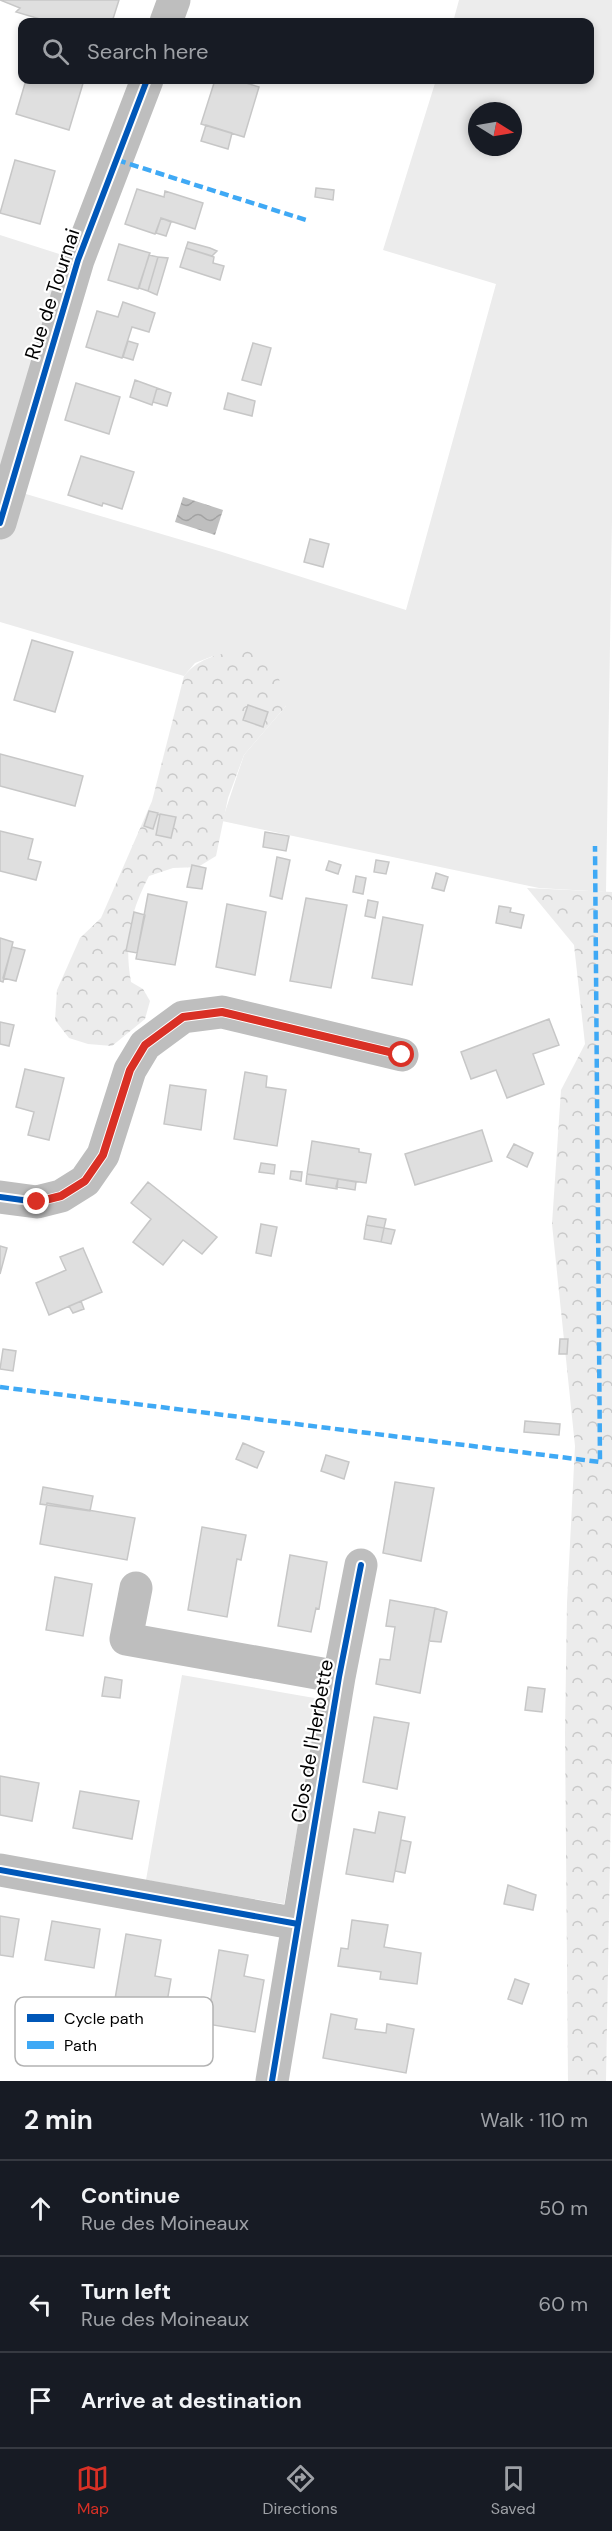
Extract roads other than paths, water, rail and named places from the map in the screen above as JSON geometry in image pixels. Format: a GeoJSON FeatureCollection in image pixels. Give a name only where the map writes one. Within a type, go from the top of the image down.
{"type":"FeatureCollection","features":[{"type":"Feature","properties":{"kind":"street"},"geometry":{"type":"LineString","coordinates":[[167,18],[174,0]]}},
{"type":"Feature","properties":{"kind":"street","name":"Rue de Tournai"},"geometry":{"type":"LineString","coordinates":[[0,523],[78,260],[145,84]]}},
{"type":"Feature","properties":{"kind":"street"},"geometry":{"type":"LineString","coordinates":[[0,1197],[37,1202],[61,1196],[85,1181],[103,1155],[130,1070],[145,1045],[183,1017],[222,1012],[402,1055]]}},
{"type":"Feature","properties":{"kind":"street","name":"Clos de l'Herbette"},"geometry":{"type":"LineString","coordinates":[[273,2081],[339,1677],[361,1564]]}},
{"type":"Feature","properties":{"kind":"street","name":"Clos de l'Herbette"},"geometry":{"type":"LineString","coordinates":[[136,1588],[126,1639],[339,1677]]}},
{"type":"Feature","properties":{"kind":"street"},"geometry":{"type":"LineString","coordinates":[[0,1870],[298,1924]]}},
{"type":"Feature","properties":{"kind":"water"},"geometry":{"type":"Polygon","coordinates":[[[183,497],[223,510],[215,535],[175,522],[183,497]]]}}]}
